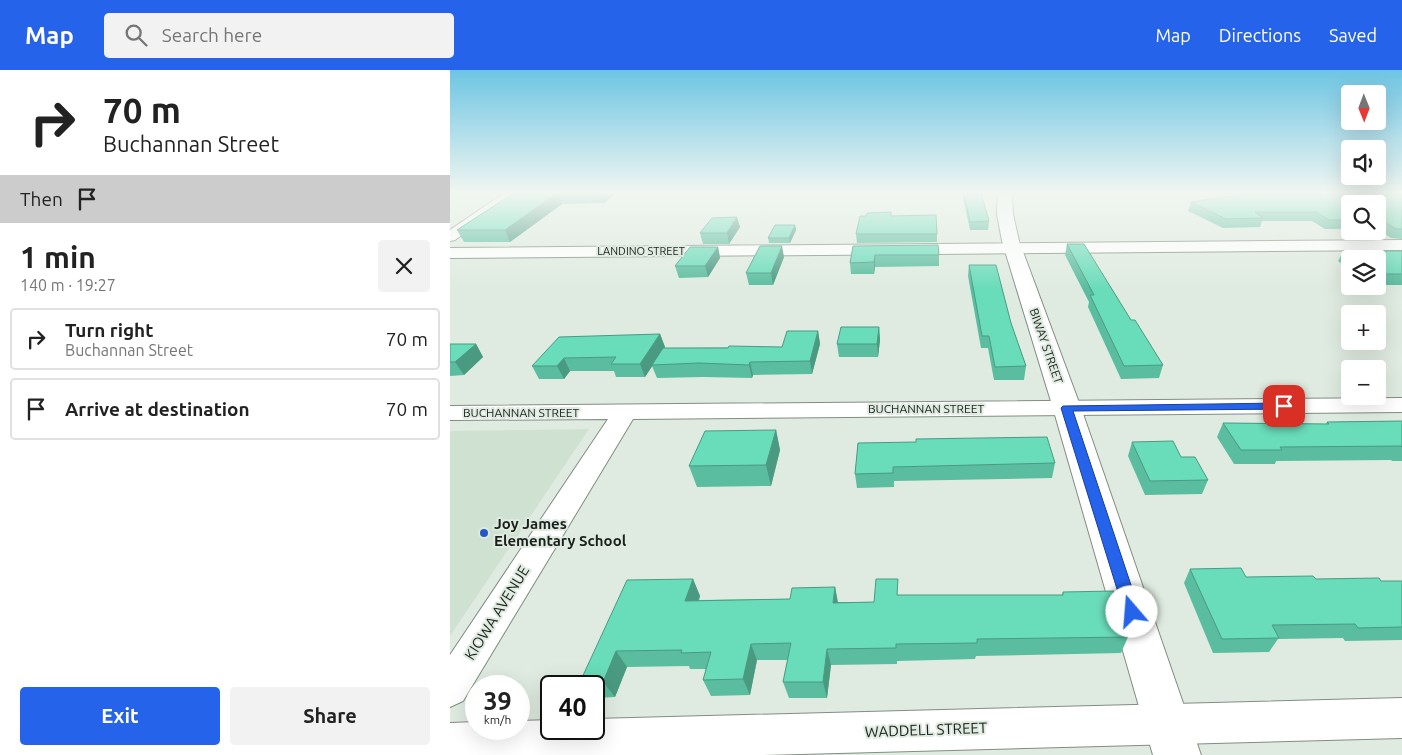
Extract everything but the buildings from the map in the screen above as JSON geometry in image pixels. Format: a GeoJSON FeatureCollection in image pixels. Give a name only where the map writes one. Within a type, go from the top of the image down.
{"type":"FeatureCollection","features":[{"type":"Feature","properties":{"kind":"street"},"geometry":{"type":"LineString","coordinates":[[450,237],[467,225]]}},
{"type":"Feature","properties":{"kind":"street","name":"BIWAY STREET"},"geometry":{"type":"LineString","coordinates":[[1007,225],[1067,408],[1172,740]]}},
{"type":"Feature","properties":{"kind":"street","name":"LANDINO STREET"},"geometry":{"type":"LineString","coordinates":[[450,253],[1402,245]]}},
{"type":"Feature","properties":{"kind":"street","name":"BUCHANNAN STREET"},"geometry":{"type":"LineString","coordinates":[[450,413],[1402,405]]}},
{"type":"Feature","properties":{"kind":"street","name":"KIOWA AVENUE"},"geometry":{"type":"LineString","coordinates":[[450,688],[625,412]]}},
{"type":"Feature","properties":{"kind":"street","name":"WADDELL STREET"},"geometry":{"type":"LineString","coordinates":[[450,743],[1172,740],[1402,718]]}},
{"type":"Feature","properties":{"kind":"shaded area","name":"Joy James Elementary School"},"geometry":{"type":"Polygon","coordinates":[[[589,429],[450,636],[450,431],[589,429]]]}},
{"type":"Feature","properties":{"kind":"place","name":"Joy James Elementary School"},"geometry":{"type":"Point","coordinates":[484,533]}},
{"type":"Feature","properties":{"kind":"route"},"geometry":{"type":"LineString","coordinates":[[1132,612],[1067,408],[1284,406]]}}]}
